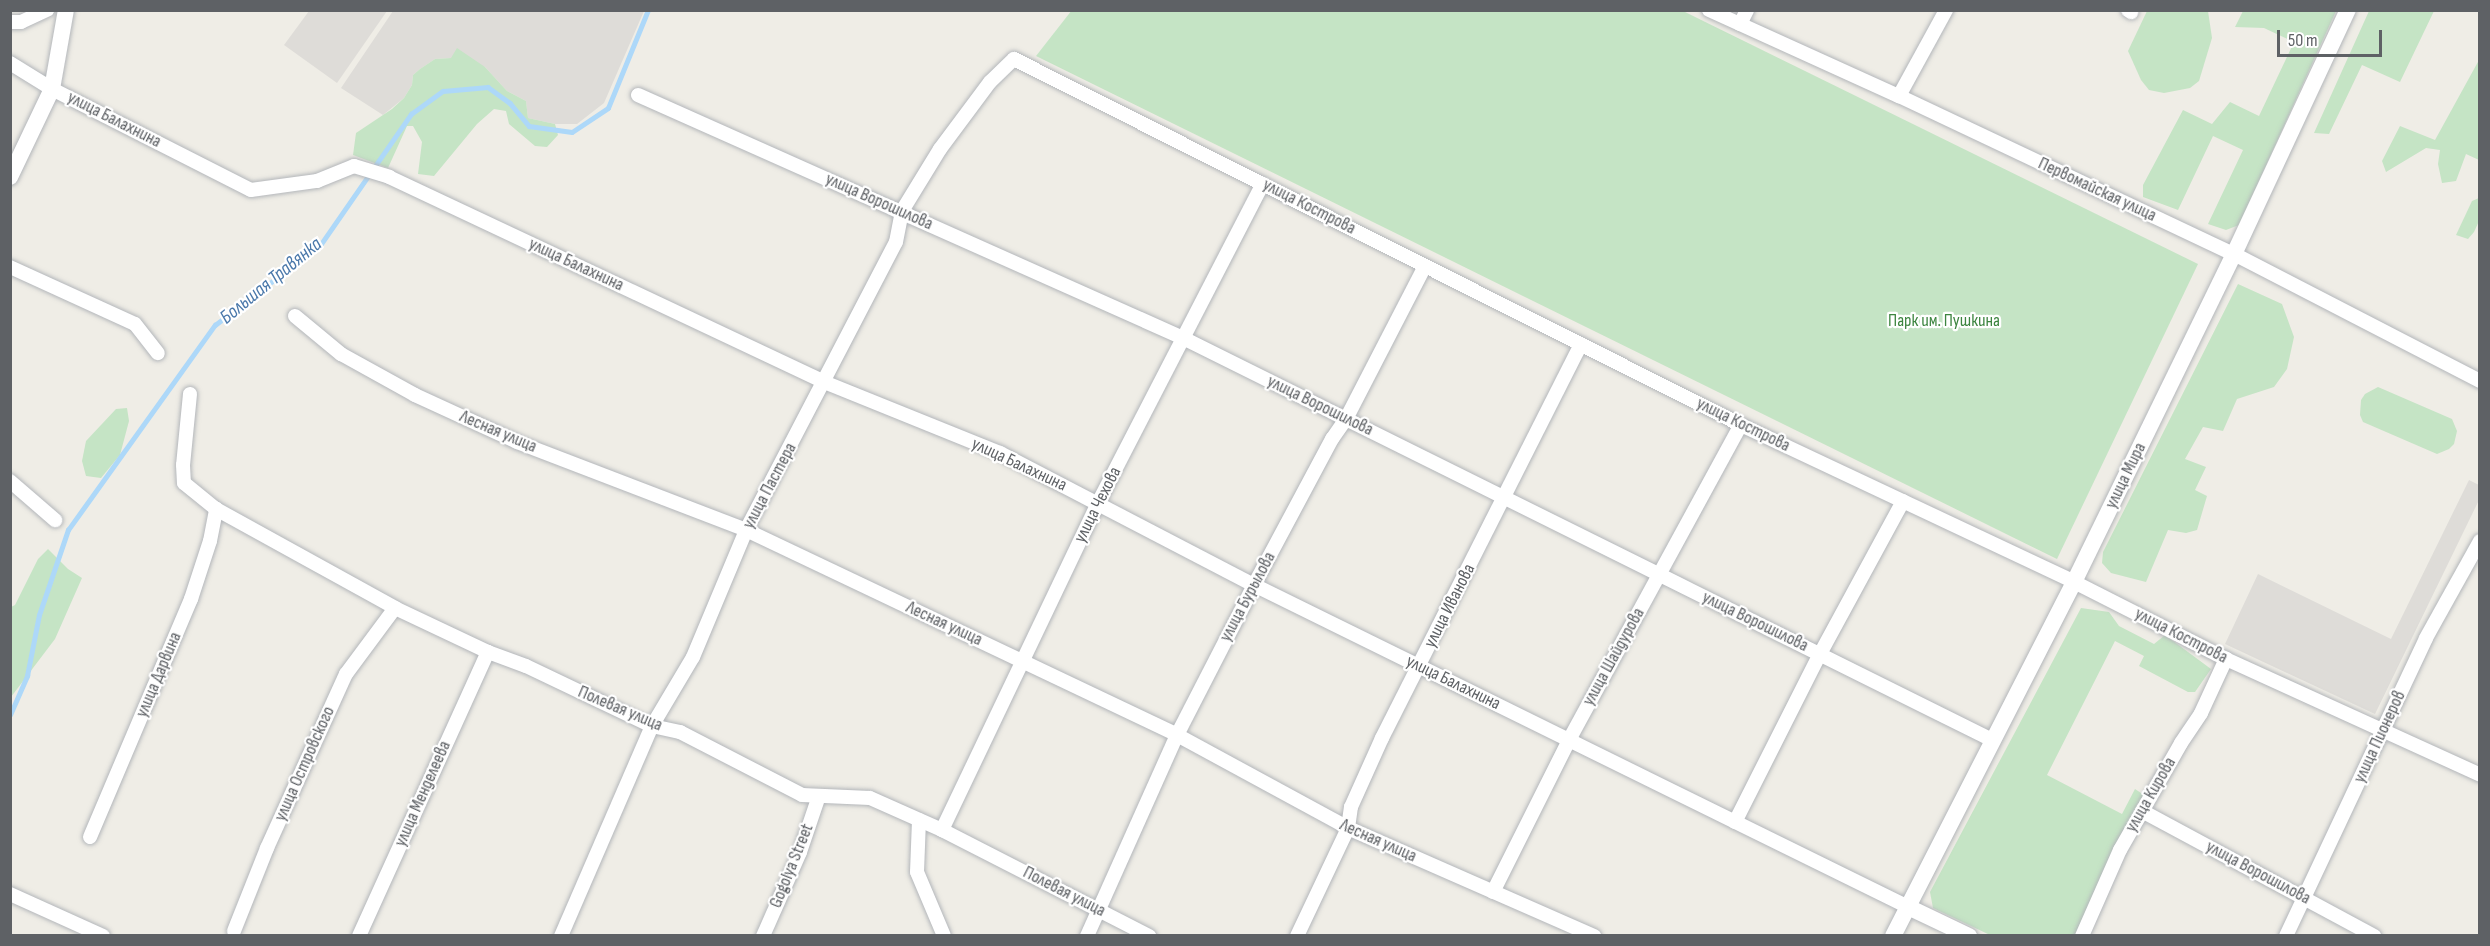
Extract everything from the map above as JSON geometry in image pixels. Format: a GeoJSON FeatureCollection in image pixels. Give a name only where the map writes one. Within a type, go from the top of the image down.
{"type":"FeatureCollection","features":[{"type":"Feature","properties":{"kind":"street"},"geometry":{"type":"LineString","coordinates":[[10,22],[21,22],[47,10]]}},
{"type":"Feature","properties":{"kind":"street"},"geometry":{"type":"LineString","coordinates":[[10,177],[52,89],[66,10]]}},
{"type":"Feature","properties":{"kind":"street","name":"Первомайская улица"},"geometry":{"type":"LineString","coordinates":[[1709,10],[1899,96],[2234,254],[2480,381]]}},
{"type":"Feature","properties":{"kind":"street"},"geometry":{"type":"LineString","coordinates":[[1740,24],[1747,10]]}},
{"type":"Feature","properties":{"kind":"street"},"geometry":{"type":"LineString","coordinates":[[1899,96],[1946,10]]}},
{"type":"Feature","properties":{"kind":"street","name":"улица Мира"},"geometry":{"type":"LineString","coordinates":[[1893,936],[1906,906],[2073,582],[2234,254],[2348,10]]}},
{"type":"Feature","properties":{"kind":"street","name":"улица Кострова"},"geometry":{"type":"LineString","coordinates":[[1014,59],[1741,425],[2073,582],[2226,659],[2480,775]]}},
{"type":"Feature","properties":{"kind":"street","name":"улица Пастера"},"geometry":{"type":"LineString","coordinates":[[561,936],[652,726],[693,657],[746,530],[896,242],[902,211],[946,141],[990,82],[1014,59]]}},
{"type":"Feature","properties":{"kind":"street","name":"улица Балахнина"},"geometry":{"type":"LineString","coordinates":[[10,63],[52,89],[251,190],[317,181],[354,166],[389,177],[824,382],[1000,453],[1254,585],[1969,936]]}},
{"type":"Feature","properties":{"kind":"street","name":"улица Ворошилова"},"geometry":{"type":"LineString","coordinates":[[638,95],[1183,338],[1992,740]]}},
{"type":"Feature","properties":{"kind":"street","name":"улица Чехова"},"geometry":{"type":"LineString","coordinates":[[942,830],[1020,661],[1098,503],[1172,364],[1183,338],[1263,184]]}},
{"type":"Feature","properties":{"kind":"street","name":"улица Бурылова"},"geometry":{"type":"LineString","coordinates":[[1087,936],[1177,735],[1254,585],[1332,439],[1346,419],[1425,266]]}},
{"type":"Feature","properties":{"kind":"street"},"geometry":{"type":"LineString","coordinates":[[10,267],[135,324],[158,352]]}},
{"type":"Feature","properties":{"kind":"street","name":"Лесная улица"},"geometry":{"type":"LineString","coordinates":[[295,316],[340,354],[415,396],[517,442],[746,530],[1177,735],[1348,828],[1594,936]]}},
{"type":"Feature","properties":{"kind":"street","name":"улица Иванова"},"geometry":{"type":"LineString","coordinates":[[1297,936],[1348,828],[1351,807],[1419,666],[1581,344]]}},
{"type":"Feature","properties":{"kind":"street","name":"Полевая улица"},"geometry":{"type":"LineString","coordinates":[[190,394],[183,465],[184,483],[216,509],[395,608],[488,652],[526,666],[652,726],[680,732],[802,795],[870,798],[942,830],[1149,936]]}},
{"type":"Feature","properties":{"kind":"street","name":"улица Шайдурова"},"geometry":{"type":"LineString","coordinates":[[1493,892],[1569,740],[1741,425]]}},
{"type":"Feature","properties":{"kind":"street"},"geometry":{"type":"LineString","coordinates":[[10,481],[55,520]]}},
{"type":"Feature","properties":{"kind":"street"},"geometry":{"type":"LineString","coordinates":[[1735,822],[1820,654],[1903,501]]}},
{"type":"Feature","properties":{"kind":"street","name":"улица Дарвина"},"geometry":{"type":"LineString","coordinates":[[90,837],[191,599],[210,541],[216,509]]}},
{"type":"Feature","properties":{"kind":"street","name":"улица Пионеров"},"geometry":{"type":"LineString","coordinates":[[2286,936],[2426,638],[2474,568],[2480,541]]}},
{"type":"Feature","properties":{"kind":"street","name":"улица Островского"},"geometry":{"type":"LineString","coordinates":[[234,932],[267,848],[346,674],[395,608]]}},
{"type":"Feature","properties":{"kind":"street","name":"улица Менделеева"},"geometry":{"type":"LineString","coordinates":[[359,936],[488,652]]}},
{"type":"Feature","properties":{"kind":"street","name":"улица Кирова"},"geometry":{"type":"LineString","coordinates":[[2082,936],[2120,850],[2201,713],[2226,659]]}},
{"type":"Feature","properties":{"kind":"street","name":"Gogolya Street"},"geometry":{"type":"LineString","coordinates":[[763,936],[800,852],[819,796]]}},
{"type":"Feature","properties":{"kind":"street","name":"улица Ворошилова"},"geometry":{"type":"LineString","coordinates":[[2142,811],[2374,936]]}},
{"type":"Feature","properties":{"kind":"street"},"geometry":{"type":"LineString","coordinates":[[919,820],[918,872],[944,936]]}},
{"type":"Feature","properties":{"kind":"street"},"geometry":{"type":"LineString","coordinates":[[10,894],[103,936]]}},
{"type":"Feature","properties":{"kind":"shaded area"},"geometry":{"type":"Polygon","coordinates":[[[309,11],[387,11],[337,83],[284,45],[309,11]]]}},
{"type":"Feature","properties":{"kind":"shaded area"},"geometry":{"type":"Polygon","coordinates":[[[393,11],[644,11],[604,103],[577,124],[555,124],[528,118],[526,101],[507,91],[485,67],[451,58],[435,59],[420,69],[413,75],[412,85],[404,98],[383,115],[341,88],[393,11]]]}},
{"type":"Feature","properties":{"kind":"shaded area"},"geometry":{"type":"Polygon","coordinates":[[[2469,480],[2479,485],[2479,500],[2375,714],[2225,644],[2258,574],[2391,639],[2469,480]]]}},
{"type":"Feature","properties":{"kind":"green space","name":"Парк им. Пушкина"},"geometry":{"type":"Polygon","coordinates":[[[1072,10],[1683,11],[2198,264],[2057,559],[1036,56],[1072,10]]]}},
{"type":"Feature","properties":{"kind":"green space"},"geometry":{"type":"Polygon","coordinates":[[[2147,11],[2208,11],[2212,38],[2199,81],[2190,88],[2164,93],[2149,90],[2141,80],[2128,51],[2147,11]]]}},
{"type":"Feature","properties":{"kind":"green space"},"geometry":{"type":"Polygon","coordinates":[[[2243,11],[2336,11],[2239,225],[2226,230],[2208,224],[2243,150],[2213,136],[2178,210],[2143,197],[2143,185],[2183,110],[2212,124],[2230,102],[2259,116],[2294,42],[2264,28],[2235,27],[2243,11]]]}},
{"type":"Feature","properties":{"kind":"green space"},"geometry":{"type":"Polygon","coordinates":[[[2369,11],[2434,11],[2400,82],[2362,65],[2329,134],[2314,133],[2369,11]]]}},
{"type":"Feature","properties":{"kind":"green space"},"geometry":{"type":"Polygon","coordinates":[[[457,48],[485,67],[507,91],[526,101],[528,118],[555,124],[558,135],[547,147],[535,146],[509,124],[506,111],[494,109],[477,124],[434,176],[418,174],[422,142],[413,126],[407,126],[388,168],[353,155],[356,133],[392,109],[404,98],[412,85],[413,75],[420,69],[435,59],[451,58],[457,48]]]}},
{"type":"Feature","properties":{"kind":"green space"},"geometry":{"type":"Polygon","coordinates":[[[2479,60],[2479,160],[2466,154],[2456,181],[2442,183],[2438,164],[2440,150],[2426,148],[2386,172],[2382,161],[2400,126],[2435,140],[2479,60]]]}},
{"type":"Feature","properties":{"kind":"green space"},"geometry":{"type":"Polygon","coordinates":[[[2479,198],[2479,221],[2474,232],[2468,239],[2456,235],[2472,201],[2479,198]]]}},
{"type":"Feature","properties":{"kind":"green space"},"geometry":{"type":"Polygon","coordinates":[[[2238,284],[2282,304],[2294,337],[2287,369],[2274,387],[2237,399],[2223,431],[2203,427],[2185,459],[2206,467],[2195,490],[2207,496],[2197,530],[2186,533],[2168,530],[2146,582],[2111,573],[2102,563],[2103,552],[2238,284]]]}},
{"type":"Feature","properties":{"kind":"green space"},"geometry":{"type":"Polygon","coordinates":[[[2378,387],[2452,419],[2457,431],[2454,444],[2437,454],[2363,422],[2360,415],[2361,400],[2365,394],[2378,387]]]}},
{"type":"Feature","properties":{"kind":"green space"},"geometry":{"type":"Polygon","coordinates":[[[127,408],[129,421],[120,455],[101,478],[86,476],[82,461],[86,441],[116,409],[127,408]]]}},
{"type":"Feature","properties":{"kind":"green space"},"geometry":{"type":"Polygon","coordinates":[[[48,549],[68,569],[82,578],[55,639],[11,697],[11,607],[15,605],[38,559],[48,549]]]}},
{"type":"Feature","properties":{"kind":"green space"},"geometry":{"type":"Polygon","coordinates":[[[2081,608],[2109,612],[2119,626],[2154,644],[2165,635],[2211,669],[2195,692],[2188,692],[2139,666],[2144,656],[2115,641],[2047,775],[2122,814],[2135,789],[2144,795],[2076,935],[1990,935],[1933,908],[1930,892],[2081,608]]]}},
{"type":"Feature","properties":{"kind":"waterway","name":"Большая Травянка"},"geometry":{"type":"LineString","coordinates":[[10,715],[27,676],[39,615],[68,530],[215,325],[321,244],[411,114],[443,91],[488,87],[510,103],[529,126],[572,132],[608,108],[648,10]]}}]}
